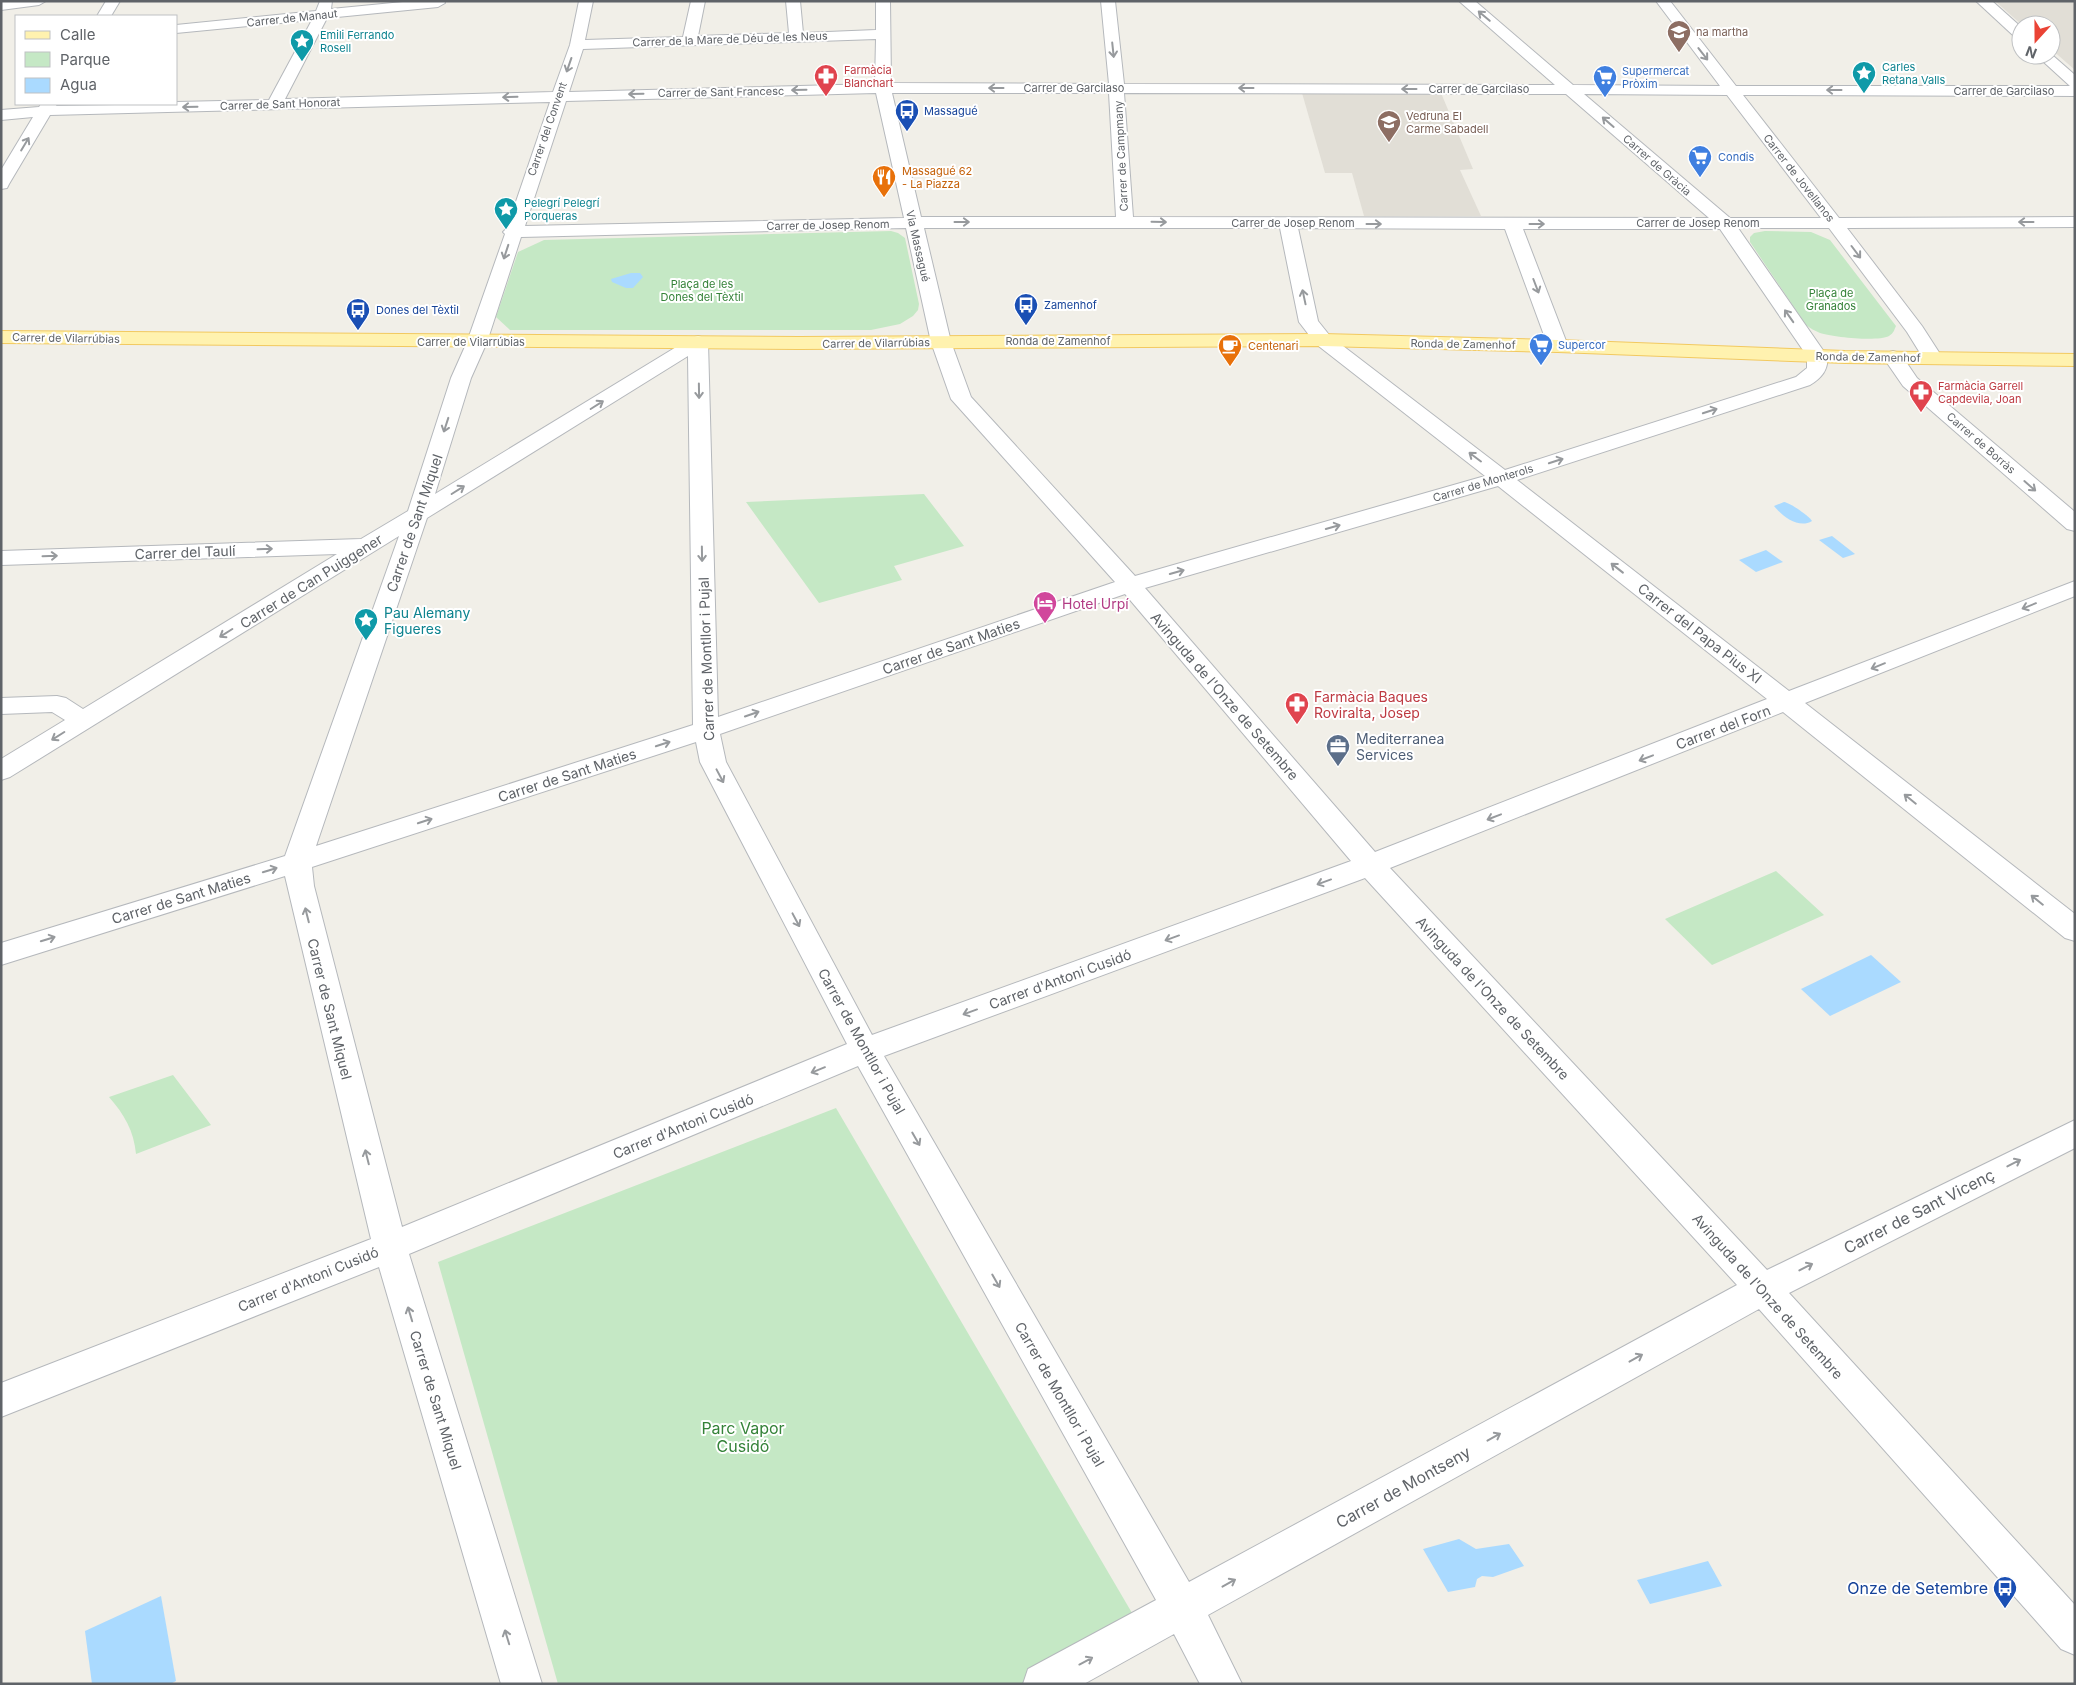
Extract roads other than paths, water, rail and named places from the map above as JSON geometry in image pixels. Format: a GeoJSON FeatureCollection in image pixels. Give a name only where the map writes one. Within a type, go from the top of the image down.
{"type":"FeatureCollection","features":[{"type":"Feature","properties":{"kind":"main road","name":"Carrer de Vilarrúbias"},"geometry":{"type":"LineString","coordinates":[[1,337],[477,342],[941,342]]}},
{"type":"Feature","properties":{"kind":"main road","name":"Ronda de Zamenhof"},"geometry":{"type":"LineString","coordinates":[[941,342],[1323,340],[1558,346],[1817,356],[2075,360]]}},
{"type":"Feature","properties":{"kind":"street"},"geometry":{"type":"LineString","coordinates":[[1,6],[39,1]]}},
{"type":"Feature","properties":{"kind":"street"},"geometry":{"type":"LineString","coordinates":[[105,15],[113,1]]}},
{"type":"Feature","properties":{"kind":"street","name":"Carrer del Convent"},"geometry":{"type":"LineString","coordinates":[[477,342],[512,232],[576,45],[586,1]]}},
{"type":"Feature","properties":{"kind":"street"},"geometry":{"type":"LineString","coordinates":[[690,40],[698,1]]}},
{"type":"Feature","properties":{"kind":"street"},"geometry":{"type":"LineString","coordinates":[[793,1],[796,36]]}},
{"type":"Feature","properties":{"kind":"street","name":"Via Massagué"},"geometry":{"type":"LineString","coordinates":[[883,1],[883,88],[941,342]]}},
{"type":"Feature","properties":{"kind":"street","name":"Carrer de Campmany"},"geometry":{"type":"LineString","coordinates":[[1108,1],[1116,88],[1124,222]]}},
{"type":"Feature","properties":{"kind":"street","name":"Carrer de Gràcia"},"geometry":{"type":"LineString","coordinates":[[1466,1],[1725,223],[1817,356]]}},
{"type":"Feature","properties":{"kind":"street","name":"Carrer de Jovellanos"},"geometry":{"type":"LineString","coordinates":[[1663,1],[1915,330],[1932,357]]}},
{"type":"Feature","properties":{"kind":"street"},"geometry":{"type":"LineString","coordinates":[[1983,1],[2011,26]]}},
{"type":"Feature","properties":{"kind":"street","name":"Carrer de Manaut"},"geometry":{"type":"LineString","coordinates":[[178,29],[324,8],[438,3]]}},
{"type":"Feature","properties":{"kind":"street"},"geometry":{"type":"LineString","coordinates":[[274,105],[324,8]]}},
{"type":"Feature","properties":{"kind":"street","name":"Carrer de la Mare de Déu de les Neus"},"geometry":{"type":"LineString","coordinates":[[576,45],[884,34]]}},
{"type":"Feature","properties":{"kind":"street"},"geometry":{"type":"LineString","coordinates":[[2055,65],[2075,83]]}},
{"type":"Feature","properties":{"kind":"street","name":"Carrer de Garcilaso"},"geometry":{"type":"LineString","coordinates":[[883,88],[2075,91]]}},
{"type":"Feature","properties":{"kind":"street","name":"Carrer de Sant Francesc"},"geometry":{"type":"LineString","coordinates":[[559,95],[883,88]]}},
{"type":"Feature","properties":{"kind":"street","name":"Carrer de Sant Honorat"},"geometry":{"type":"LineString","coordinates":[[1,115],[47,107],[274,105],[559,95]]}},
{"type":"Feature","properties":{"kind":"street"},"geometry":{"type":"LineString","coordinates":[[1,184],[47,107]]}},
{"type":"Feature","properties":{"kind":"street","name":"Carrer de Josep Renom"},"geometry":{"type":"LineString","coordinates":[[512,232],[913,222],[1512,224],[2075,222]]}},
{"type":"Feature","properties":{"kind":"street","name":"Carrer del Papa Pius XI"},"geometry":{"type":"LineString","coordinates":[[1288,223],[1309,322],[1323,340],[1503,478],[2075,930]]}},
{"type":"Feature","properties":{"kind":"street"},"geometry":{"type":"LineString","coordinates":[[1512,224],[1558,346]]}},
{"type":"Feature","properties":{"kind":"street","name":"Carrer de Sant Miquel"},"geometry":{"type":"LineString","coordinates":[[477,342],[462,378],[417,516],[297,862],[300,886],[390,1247],[522,1684]]}},
{"type":"Feature","properties":{"kind":"street","name":"Carrer de Can Puiggener"},"geometry":{"type":"LineString","coordinates":[[1,771],[698,342]]}},
{"type":"Feature","properties":{"kind":"street","name":"Carrer de Montllor i Pujal"},"geometry":{"type":"LineString","coordinates":[[698,342],[706,730],[712,762],[865,1050],[1182,1608],[1222,1684]]}},
{"type":"Feature","properties":{"kind":"street","name":"Avinguda de l'Onze de Setembre"},"geometry":{"type":"LineString","coordinates":[[941,342],[961,399],[1130,585],[1370,866],[1763,1289],[2075,1635]]}},
{"type":"Feature","properties":{"kind":"street","name":"Carrer de Monterols"},"geometry":{"type":"LineString","coordinates":[[1130,585],[1503,478],[1803,381],[1816,373],[1819,365],[1817,356]]}},
{"type":"Feature","properties":{"kind":"street","name":"Carrer de Borràs"},"geometry":{"type":"LineString","coordinates":[[1893,357],[1910,382],[2075,524]]}},
{"type":"Feature","properties":{"kind":"street","name":"Carrer del Taulí"},"geometry":{"type":"LineString","coordinates":[[1,558],[368,546]]}},
{"type":"Feature","properties":{"kind":"street","name":"Carrer de Sant Maties"},"geometry":{"type":"LineString","coordinates":[[1,954],[297,862],[706,730],[1130,585]]}},
{"type":"Feature","properties":{"kind":"street","name":"Carrer del Forn"},"geometry":{"type":"LineString","coordinates":[[1370,866],[2075,588]]}},
{"type":"Feature","properties":{"kind":"street"},"geometry":{"type":"LineString","coordinates":[[1,706],[57,704],[83,720]]}},
{"type":"Feature","properties":{"kind":"street","name":"Carrer d'Antoni Cusidó"},"geometry":{"type":"LineString","coordinates":[[1,1400],[390,1247],[865,1050],[1370,866]]}},
{"type":"Feature","properties":{"kind":"street","name":"Carrer de Sant Vicenç"},"geometry":{"type":"LineString","coordinates":[[1763,1289],[2075,1133]]}},
{"type":"Feature","properties":{"kind":"street","name":"Carrer de Montseny"},"geometry":{"type":"LineString","coordinates":[[1044,1684],[1763,1289]]}},
{"type":"Feature","properties":{"kind":"water"},"geometry":{"type":"Polygon","coordinates":[[[631,273],[640,273],[643,277],[633,288],[626,288],[612,282],[611,279],[631,273]]]}},
{"type":"Feature","properties":{"kind":"water"},"geometry":{"type":"Polygon","coordinates":[[[1784,502],[1800,510],[1812,521],[1802,524],[1787,518],[1774,506],[1784,502]]]}},
{"type":"Feature","properties":{"kind":"water"},"geometry":{"type":"Polygon","coordinates":[[[1832,536],[1855,554],[1843,558],[1819,540],[1832,536]]]}},
{"type":"Feature","properties":{"kind":"water"},"geometry":{"type":"Polygon","coordinates":[[[1766,550],[1783,562],[1756,572],[1739,560],[1766,550]]]}},
{"type":"Feature","properties":{"kind":"water"},"geometry":{"type":"Polygon","coordinates":[[[1871,955],[1901,982],[1830,1016],[1801,989],[1871,955]]]}},
{"type":"Feature","properties":{"kind":"water"},"geometry":{"type":"Polygon","coordinates":[[[1459,1539],[1476,1549],[1509,1544],[1524,1566],[1493,1577],[1482,1576],[1477,1579],[1475,1587],[1448,1592],[1423,1549],[1459,1539]]]}},
{"type":"Feature","properties":{"kind":"water"},"geometry":{"type":"Polygon","coordinates":[[[1708,1561],[1722,1586],[1650,1604],[1637,1580],[1708,1561]]]}},
{"type":"Feature","properties":{"kind":"water"},"geometry":{"type":"Polygon","coordinates":[[[161,1596],[176,1681],[170,1684],[92,1684],[85,1631],[161,1596]]]}},
{"type":"Feature","properties":{"kind":"place","name":"na martha"},"geometry":{"type":"Point","coordinates":[1679,53]}},
{"type":"Feature","properties":{"kind":"place","name":"Emili Ferrando Rosell"},"geometry":{"type":"Point","coordinates":[302,62]}},
{"type":"Feature","properties":{"kind":"place","name":"Carles Retana Valls"},"geometry":{"type":"Point","coordinates":[1864,94]}},
{"type":"Feature","properties":{"kind":"place","name":"Farmàcia Blanchart"},"geometry":{"type":"Point","coordinates":[826,97]}},
{"type":"Feature","properties":{"kind":"place","name":"Supermercat Pròxim"},"geometry":{"type":"Point","coordinates":[1605,98]}},
{"type":"Feature","properties":{"kind":"place","name":"Massagué"},"geometry":{"type":"Point","coordinates":[907,132]}},
{"type":"Feature","properties":{"kind":"place","name":"Vedruna El Carme Sabadell"},"geometry":{"type":"Point","coordinates":[1389,143]}},
{"type":"Feature","properties":{"kind":"place","name":"Condis"},"geometry":{"type":"Point","coordinates":[1700,178]}},
{"type":"Feature","properties":{"kind":"place","name":"Massagué 62 - La Piazza"},"geometry":{"type":"Point","coordinates":[884,198]}},
{"type":"Feature","properties":{"kind":"place","name":"Pelegrí Pelegrí Porqueras"},"geometry":{"type":"Point","coordinates":[506,230]}},
{"type":"Feature","properties":{"kind":"place","name":"Zamenhof"},"geometry":{"type":"Point","coordinates":[1026,326]}},
{"type":"Feature","properties":{"kind":"place","name":"Dones del Tèxtil"},"geometry":{"type":"Point","coordinates":[358,331]}},
{"type":"Feature","properties":{"kind":"place","name":"Supercor"},"geometry":{"type":"Point","coordinates":[1541,366]}},
{"type":"Feature","properties":{"kind":"place","name":"Centenari"},"geometry":{"type":"Point","coordinates":[1230,367]}},
{"type":"Feature","properties":{"kind":"place","name":"Farmàcia Garrell Capdevila, Joan"},"geometry":{"type":"Point","coordinates":[1921,413]}},
{"type":"Feature","properties":{"kind":"place","name":"Hotel Urpí"},"geometry":{"type":"Point","coordinates":[1045,624]}},
{"type":"Feature","properties":{"kind":"place","name":"Pau Alemany Figueres"},"geometry":{"type":"Point","coordinates":[366,641]}},
{"type":"Feature","properties":{"kind":"place","name":"Farmàcia Baques Roviralta, Josep"},"geometry":{"type":"Point","coordinates":[1297,725]}},
{"type":"Feature","properties":{"kind":"place","name":"Mediterranea Services"},"geometry":{"type":"Point","coordinates":[1338,767]}},
{"type":"Feature","properties":{"kind":"place","name":"Onze de Setembre"},"geometry":{"type":"Point","coordinates":[2005,1609]}},
{"type":"Feature","properties":{"kind":"park label","name":"Plaça de les Dones del Tèxtil"},"geometry":{"type":"Point","coordinates":[702,290]}},
{"type":"Feature","properties":{"kind":"park label","name":"Plaça de Granados"},"geometry":{"type":"Point","coordinates":[1831,299]}},
{"type":"Feature","properties":{"kind":"park label","name":"Parc Vapor Cusidó"},"geometry":{"type":"Point","coordinates":[743,1437]}}]}
